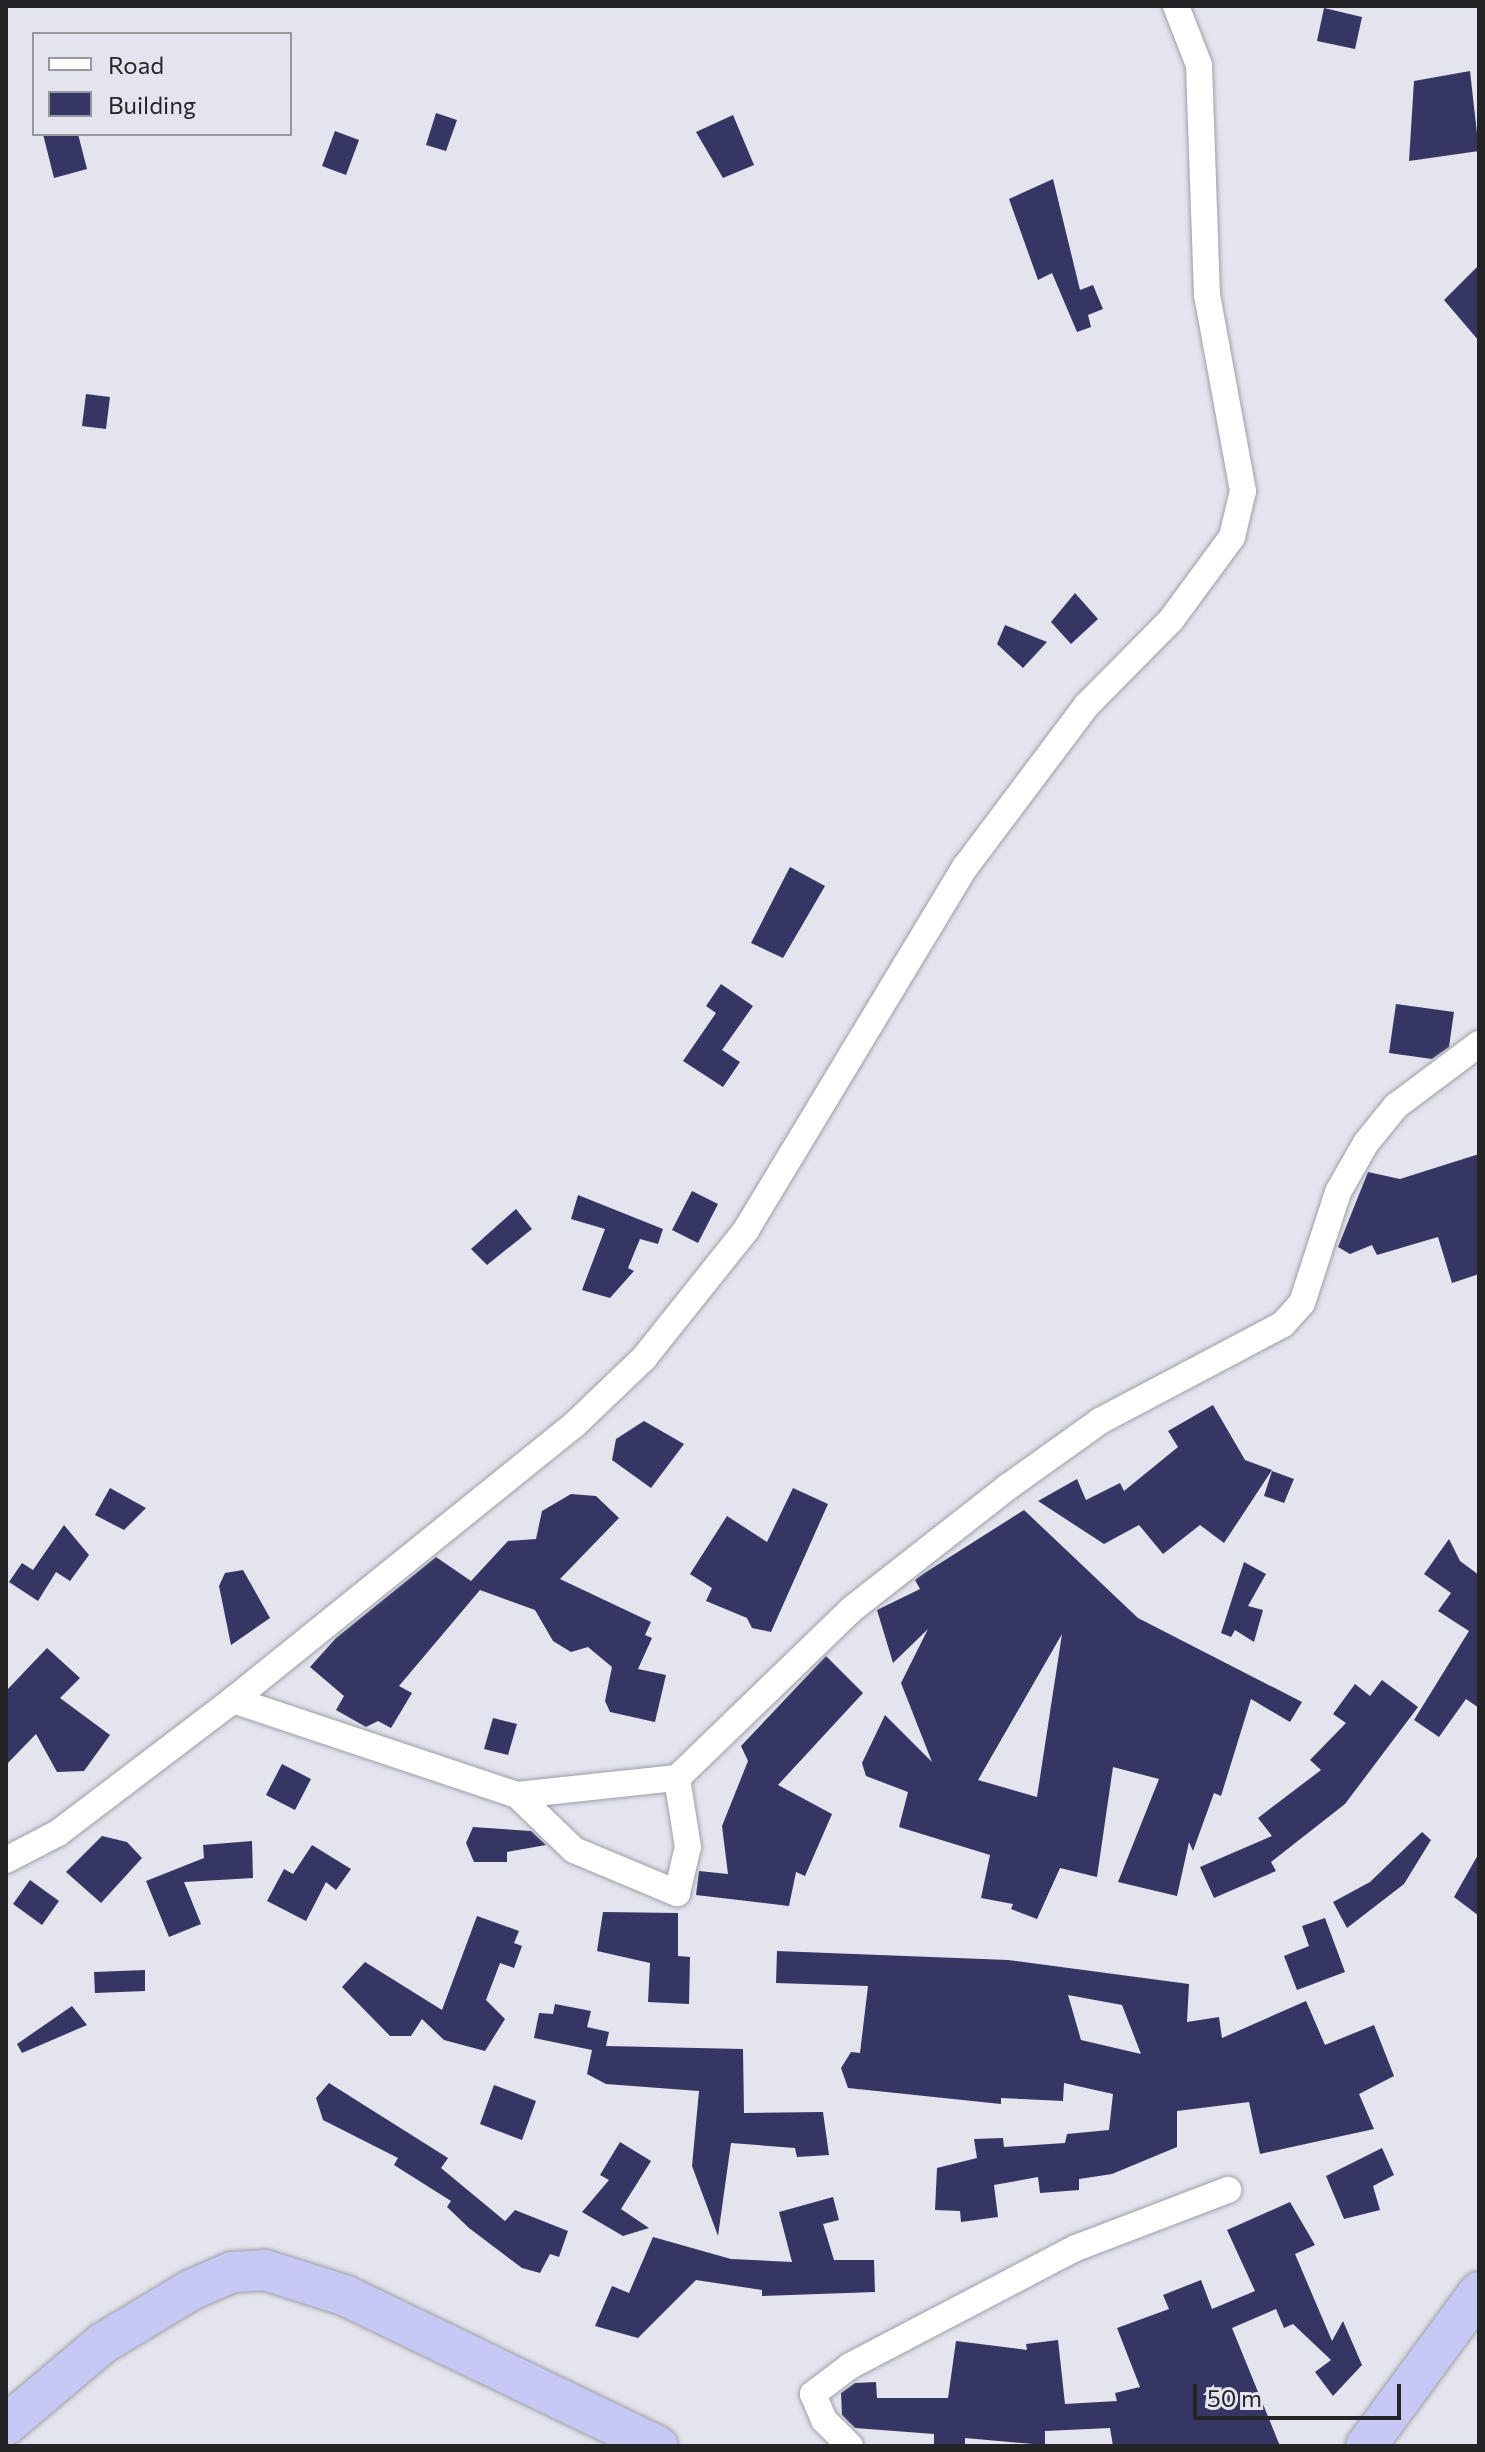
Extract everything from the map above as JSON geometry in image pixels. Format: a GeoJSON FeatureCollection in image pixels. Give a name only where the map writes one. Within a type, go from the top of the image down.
{"type":"FeatureCollection","features":[{"type":"Feature","properties":{"kind":"highway"},"geometry":{"type":"LineString","coordinates":[[6,2425],[103,2343],[191,2290],[232,2272],[265,2270],[344,2295],[658,2446]]}},
{"type":"Feature","properties":{"kind":"highway"},"geometry":{"type":"LineString","coordinates":[[1366,2446],[1479,2292]]}},
{"type":"Feature","properties":{"kind":"street"},"geometry":{"type":"LineString","coordinates":[[6,1860],[58,1833],[233,1700],[574,1425],[644,1358],[746,1230],[966,866],[1087,705],[1171,620],[1232,537],[1243,491],[1208,311],[1199,65],[1176,6]]}},
{"type":"Feature","properties":{"kind":"street"},"geometry":{"type":"LineString","coordinates":[[233,1700],[517,1795],[677,1778],[790,1664],[1009,1486],[1100,1421],[1283,1324],[1302,1303],[1338,1192],[1366,1143],[1396,1106],[1479,1044]]}},
{"type":"Feature","properties":{"kind":"street"},"geometry":{"type":"LineString","coordinates":[[517,1795],[574,1850],[677,1893],[688,1847],[677,1778]]}},
{"type":"Feature","properties":{"kind":"street"},"geometry":{"type":"LineString","coordinates":[[850,2446],[824,2420],[813,2394],[850,2366],[1076,2248],[1228,2190]]}},
{"type":"Feature","properties":{"kind":"building"},"geometry":{"type":"Polygon","coordinates":[[[1324,8],[1362,17],[1355,49],[1317,41],[1324,8]]]}},
{"type":"Feature","properties":{"kind":"building"},"geometry":{"type":"Polygon","coordinates":[[[1470,71],[1479,151],[1409,161],[1414,81],[1470,71]]]}},
{"type":"Feature","properties":{"kind":"building"},"geometry":{"type":"Polygon","coordinates":[[[436,113],[457,120],[446,151],[426,145],[436,113]]]}},
{"type":"Feature","properties":{"kind":"building"},"geometry":{"type":"Polygon","coordinates":[[[733,115],[754,165],[723,178],[696,132],[733,115]]]}},
{"type":"Feature","properties":{"kind":"building"},"geometry":{"type":"Polygon","coordinates":[[[335,131],[359,140],[346,175],[322,166],[335,131]]]}},
{"type":"Feature","properties":{"kind":"building"},"geometry":{"type":"Polygon","coordinates":[[[44,136],[79,136],[87,169],[54,178],[44,136]]]}},
{"type":"Feature","properties":{"kind":"building"},"geometry":{"type":"Polygon","coordinates":[[[1053,179],[1080,290],[1093,285],[1103,309],[1088,315],[1091,327],[1077,332],[1052,273],[1038,280],[1009,199],[1053,179]]]}},
{"type":"Feature","properties":{"kind":"building"},"geometry":{"type":"Polygon","coordinates":[[[1479,265],[1479,341],[1444,300],[1479,265]]]}},
{"type":"Feature","properties":{"kind":"building"},"geometry":{"type":"Polygon","coordinates":[[[86,394],[110,397],[106,429],[82,426],[86,394]]]}},
{"type":"Feature","properties":{"kind":"building"},"geometry":{"type":"Polygon","coordinates":[[[1075,593],[1098,619],[1071,644],[1051,622],[1075,593]]]}},
{"type":"Feature","properties":{"kind":"building"},"geometry":{"type":"Polygon","coordinates":[[[1005,625],[1047,642],[1023,668],[997,644],[1005,625]]]}},
{"type":"Feature","properties":{"kind":"building"},"geometry":{"type":"Polygon","coordinates":[[[790,867],[825,886],[783,958],[751,943],[790,867]]]}},
{"type":"Feature","properties":{"kind":"building"},"geometry":{"type":"Polygon","coordinates":[[[721,984],[753,1006],[722,1050],[740,1062],[723,1087],[683,1061],[716,1013],[706,1006],[721,984]]]}},
{"type":"Feature","properties":{"kind":"building"},"geometry":{"type":"Polygon","coordinates":[[[1396,1004],[1454,1012],[1449,1047],[1432,1059],[1389,1053],[1396,1004]]]}},
{"type":"Feature","properties":{"kind":"building"},"geometry":{"type":"Polygon","coordinates":[[[1479,1154],[1479,1274],[1452,1283],[1438,1237],[1377,1255],[1372,1245],[1350,1254],[1338,1247],[1368,1172],[1400,1179],[1479,1154]]]}},
{"type":"Feature","properties":{"kind":"building"},"geometry":{"type":"Polygon","coordinates":[[[692,1191],[718,1204],[698,1243],[672,1230],[692,1191]]]}},
{"type":"Feature","properties":{"kind":"building"},"geometry":{"type":"Polygon","coordinates":[[[578,1195],[663,1229],[658,1244],[640,1239],[628,1268],[634,1271],[610,1298],[582,1290],[605,1229],[571,1219],[578,1195]]]}},
{"type":"Feature","properties":{"kind":"building"},"geometry":{"type":"Polygon","coordinates":[[[516,1209],[532,1229],[487,1265],[471,1249],[516,1209]]]}},
{"type":"Feature","properties":{"kind":"building"},"geometry":{"type":"Polygon","coordinates":[[[1213,1405],[1245,1460],[1272,1470],[1224,1543],[1200,1525],[1163,1554],[1139,1525],[1104,1544],[1038,1501],[1077,1479],[1086,1500],[1120,1483],[1124,1491],[1178,1447],[1168,1431],[1213,1405]]]}},
{"type":"Feature","properties":{"kind":"building"},"geometry":{"type":"Polygon","coordinates":[[[644,1421],[684,1444],[651,1488],[612,1460],[616,1439],[644,1421]]]}},
{"type":"Feature","properties":{"kind":"building"},"geometry":{"type":"Polygon","coordinates":[[[1272,1471],[1294,1479],[1284,1503],[1264,1496],[1272,1471]]]}},
{"type":"Feature","properties":{"kind":"building"},"geometry":{"type":"Polygon","coordinates":[[[110,1488],[146,1508],[124,1530],[95,1515],[110,1488]]]}},
{"type":"Feature","properties":{"kind":"building"},"geometry":{"type":"Polygon","coordinates":[[[793,1488],[828,1504],[771,1632],[752,1628],[747,1618],[706,1601],[712,1588],[690,1574],[727,1516],[767,1542],[793,1488]]]}},
{"type":"Feature","properties":{"kind":"building"},"geometry":{"type":"Polygon","coordinates":[[[571,1494],[596,1496],[619,1518],[560,1579],[651,1622],[645,1635],[652,1638],[638,1669],[666,1675],[655,1722],[610,1712],[605,1701],[612,1667],[588,1647],[571,1652],[553,1641],[535,1610],[480,1590],[399,1686],[412,1693],[391,1728],[378,1721],[366,1727],[336,1710],[344,1696],[310,1667],[336,1638],[436,1557],[471,1581],[508,1541],[536,1539],[542,1511],[571,1494]]]}},
{"type":"Feature","properties":{"kind":"building"},"geometry":{"type":"Polygon","coordinates":[[[1024,1510],[1138,1618],[1302,1702],[1290,1722],[1251,1699],[1221,1796],[1214,1793],[1193,1851],[1189,1842],[1177,1896],[1118,1882],[1159,1779],[1113,1767],[1097,1877],[1060,1868],[1037,1919],[1011,1909],[1013,1904],[981,1898],[990,1855],[899,1827],[908,1792],[866,1776],[862,1763],[885,1715],[932,1762],[901,1683],[928,1629],[893,1663],[877,1610],[920,1589],[915,1580],[1024,1510]],[[1062,1634],[978,1780],[1037,1797],[1062,1634]]]}},
{"type":"Feature","properties":{"kind":"building"},"geometry":{"type":"Polygon","coordinates":[[[64,1525],[89,1555],[70,1581],[56,1572],[38,1601],[9,1582],[22,1563],[33,1570],[64,1525]]]}},
{"type":"Feature","properties":{"kind":"building"},"geometry":{"type":"Polygon","coordinates":[[[1449,1539],[1460,1561],[1479,1575],[1479,1708],[1466,1699],[1439,1737],[1414,1720],[1469,1631],[1438,1611],[1451,1593],[1424,1574],[1449,1539]]]}},
{"type":"Feature","properties":{"kind":"building"},"geometry":{"type":"Polygon","coordinates":[[[1244,1562],[1266,1574],[1248,1606],[1263,1610],[1254,1642],[1235,1630],[1231,1637],[1221,1633],[1244,1562]]]}},
{"type":"Feature","properties":{"kind":"building"},"geometry":{"type":"Polygon","coordinates":[[[243,1570],[270,1618],[231,1645],[219,1586],[225,1573],[243,1570]]]}},
{"type":"Feature","properties":{"kind":"building"},"geometry":{"type":"Polygon","coordinates":[[[47,1648],[80,1678],[60,1698],[110,1735],[84,1771],[57,1772],[36,1734],[6,1765],[6,1691],[47,1648]]]}},
{"type":"Feature","properties":{"kind":"building"},"geometry":{"type":"Polygon","coordinates":[[[826,1656],[863,1693],[778,1785],[832,1814],[805,1876],[796,1872],[789,1906],[696,1895],[699,1871],[728,1874],[722,1826],[748,1761],[741,1746],[826,1656]]]}},
{"type":"Feature","properties":{"kind":"building"},"geometry":{"type":"Polygon","coordinates":[[[1382,1680],[1418,1707],[1345,1804],[1271,1862],[1276,1871],[1214,1898],[1200,1867],[1272,1836],[1258,1818],[1321,1770],[1310,1760],[1346,1723],[1333,1714],[1355,1684],[1370,1696],[1382,1680]]]}},
{"type":"Feature","properties":{"kind":"building"},"geometry":{"type":"Polygon","coordinates":[[[493,1718],[517,1724],[508,1755],[484,1749],[493,1718]]]}},
{"type":"Feature","properties":{"kind":"building"},"geometry":{"type":"Polygon","coordinates":[[[282,1764],[311,1779],[295,1810],[266,1795],[282,1764]]]}},
{"type":"Feature","properties":{"kind":"building"},"geometry":{"type":"Polygon","coordinates":[[[473,1827],[531,1831],[546,1845],[507,1852],[507,1862],[474,1862],[466,1843],[473,1827]]]}},
{"type":"Feature","properties":{"kind":"building"},"geometry":{"type":"Polygon","coordinates":[[[1422,1832],[1431,1840],[1404,1884],[1347,1928],[1333,1902],[1370,1882],[1422,1832]]]}},
{"type":"Feature","properties":{"kind":"building"},"geometry":{"type":"Polygon","coordinates":[[[102,1836],[127,1842],[142,1858],[101,1903],[66,1872],[102,1836]]]}},
{"type":"Feature","properties":{"kind":"building"},"geometry":{"type":"Polygon","coordinates":[[[252,1841],[253,1878],[184,1882],[201,1924],[169,1937],[146,1881],[204,1858],[203,1845],[252,1841]]]}},
{"type":"Feature","properties":{"kind":"building"},"geometry":{"type":"Polygon","coordinates":[[[312,1845],[351,1869],[336,1890],[326,1882],[306,1921],[267,1901],[284,1869],[293,1874],[312,1845]]]}},
{"type":"Feature","properties":{"kind":"building"},"geometry":{"type":"Polygon","coordinates":[[[1479,1853],[1479,1916],[1454,1897],[1479,1853]]]}},
{"type":"Feature","properties":{"kind":"building"},"geometry":{"type":"Polygon","coordinates":[[[30,1880],[59,1901],[42,1925],[13,1904],[30,1880]]]}},
{"type":"Feature","properties":{"kind":"building"},"geometry":{"type":"Polygon","coordinates":[[[603,1912],[678,1913],[678,1956],[690,1957],[689,2004],[648,2002],[650,1963],[597,1951],[603,1912]]]}},
{"type":"Feature","properties":{"kind":"building"},"geometry":{"type":"Polygon","coordinates":[[[477,1916],[519,1931],[514,1943],[522,1946],[514,1968],[500,1963],[486,2000],[505,2019],[485,2051],[444,2040],[422,2019],[411,2036],[390,2036],[342,1987],[365,1962],[442,2010],[477,1916]]]}},
{"type":"Feature","properties":{"kind":"building"},"geometry":{"type":"Polygon","coordinates":[[[1325,1918],[1345,1972],[1297,1990],[1284,1956],[1309,1946],[1302,1926],[1325,1918]]]}},
{"type":"Feature","properties":{"kind":"building"},"geometry":{"type":"Polygon","coordinates":[[[777,1951],[1008,1960],[1189,1984],[1187,2022],[1219,2017],[1222,2038],[1306,2001],[1325,2045],[1374,2025],[1394,2076],[1359,2094],[1374,2129],[1260,2154],[1249,2102],[1177,2111],[1177,2147],[1112,2174],[1079,2179],[1079,2190],[1040,2193],[1038,2177],[994,2185],[998,2217],[961,2222],[960,2211],[935,2210],[937,2168],[977,2158],[974,2139],[1003,2138],[1004,2147],[1065,2143],[1067,2134],[1109,2130],[1113,2094],[1064,2083],[1063,2101],[1001,2098],[1001,2104],[848,2088],[841,2068],[851,2052],[860,2053],[868,1986],[776,1983],[777,1951]],[[1068,1995],[1081,2040],[1141,2054],[1122,2005],[1068,1995]]]}},
{"type":"Feature","properties":{"kind":"building"},"geometry":{"type":"Polygon","coordinates":[[[145,1970],[145,1991],[95,1993],[94,1972],[145,1970]]]}},
{"type":"Feature","properties":{"kind":"building"},"geometry":{"type":"Polygon","coordinates":[[[555,2004],[591,2011],[587,2027],[609,2032],[606,2046],[743,2049],[744,2113],[823,2112],[829,2155],[797,2157],[795,2148],[731,2143],[718,2236],[692,2166],[699,2091],[606,2084],[587,2074],[592,2050],[534,2038],[539,2013],[553,2014],[555,2004]]]}},
{"type":"Feature","properties":{"kind":"building"},"geometry":{"type":"Polygon","coordinates":[[[72,2006],[87,2025],[22,2053],[17,2044],[72,2006]]]}},
{"type":"Feature","properties":{"kind":"building"},"geometry":{"type":"Polygon","coordinates":[[[329,2083],[448,2158],[441,2168],[505,2221],[515,2210],[568,2231],[559,2257],[550,2254],[540,2273],[522,2268],[469,2228],[447,2207],[451,2201],[394,2165],[398,2158],[323,2120],[316,2098],[329,2083]]]}},
{"type":"Feature","properties":{"kind":"building"},"geometry":{"type":"Polygon","coordinates":[[[494,2085],[536,2101],[522,2140],[480,2124],[494,2085]]]}},
{"type":"Feature","properties":{"kind":"building"},"geometry":{"type":"Polygon","coordinates":[[[620,2142],[651,2161],[621,2209],[649,2228],[623,2236],[582,2212],[609,2180],[600,2175],[620,2142]]]}},
{"type":"Feature","properties":{"kind":"building"},"geometry":{"type":"Polygon","coordinates":[[[1382,2148],[1394,2175],[1373,2186],[1380,2210],[1344,2219],[1326,2176],[1382,2148]]]}},
{"type":"Feature","properties":{"kind":"building"},"geometry":{"type":"Polygon","coordinates":[[[833,2197],[839,2220],[823,2224],[834,2260],[874,2260],[875,2292],[762,2296],[762,2290],[696,2280],[638,2338],[595,2326],[612,2286],[629,2293],[653,2237],[731,2259],[792,2262],[779,2212],[833,2197]]]}},
{"type":"Feature","properties":{"kind":"building"},"geometry":{"type":"Polygon","coordinates":[[[1290,2202],[1315,2245],[1295,2254],[1332,2341],[1343,2321],[1362,2365],[1333,2396],[1315,2372],[1331,2360],[1293,2324],[1284,2328],[1276,2309],[1232,2328],[1280,2446],[1113,2446],[1110,2428],[1045,2431],[1045,2445],[965,2438],[965,2446],[934,2446],[934,2434],[855,2428],[842,2415],[841,2393],[855,2383],[876,2382],[877,2398],[948,2398],[956,2341],[1027,2350],[1026,2344],[1058,2340],[1065,2404],[1117,2401],[1115,2393],[1140,2387],[1117,2328],[1169,2309],[1163,2295],[1201,2280],[1212,2309],[1255,2291],[1227,2230],[1290,2202]]]}}]}
